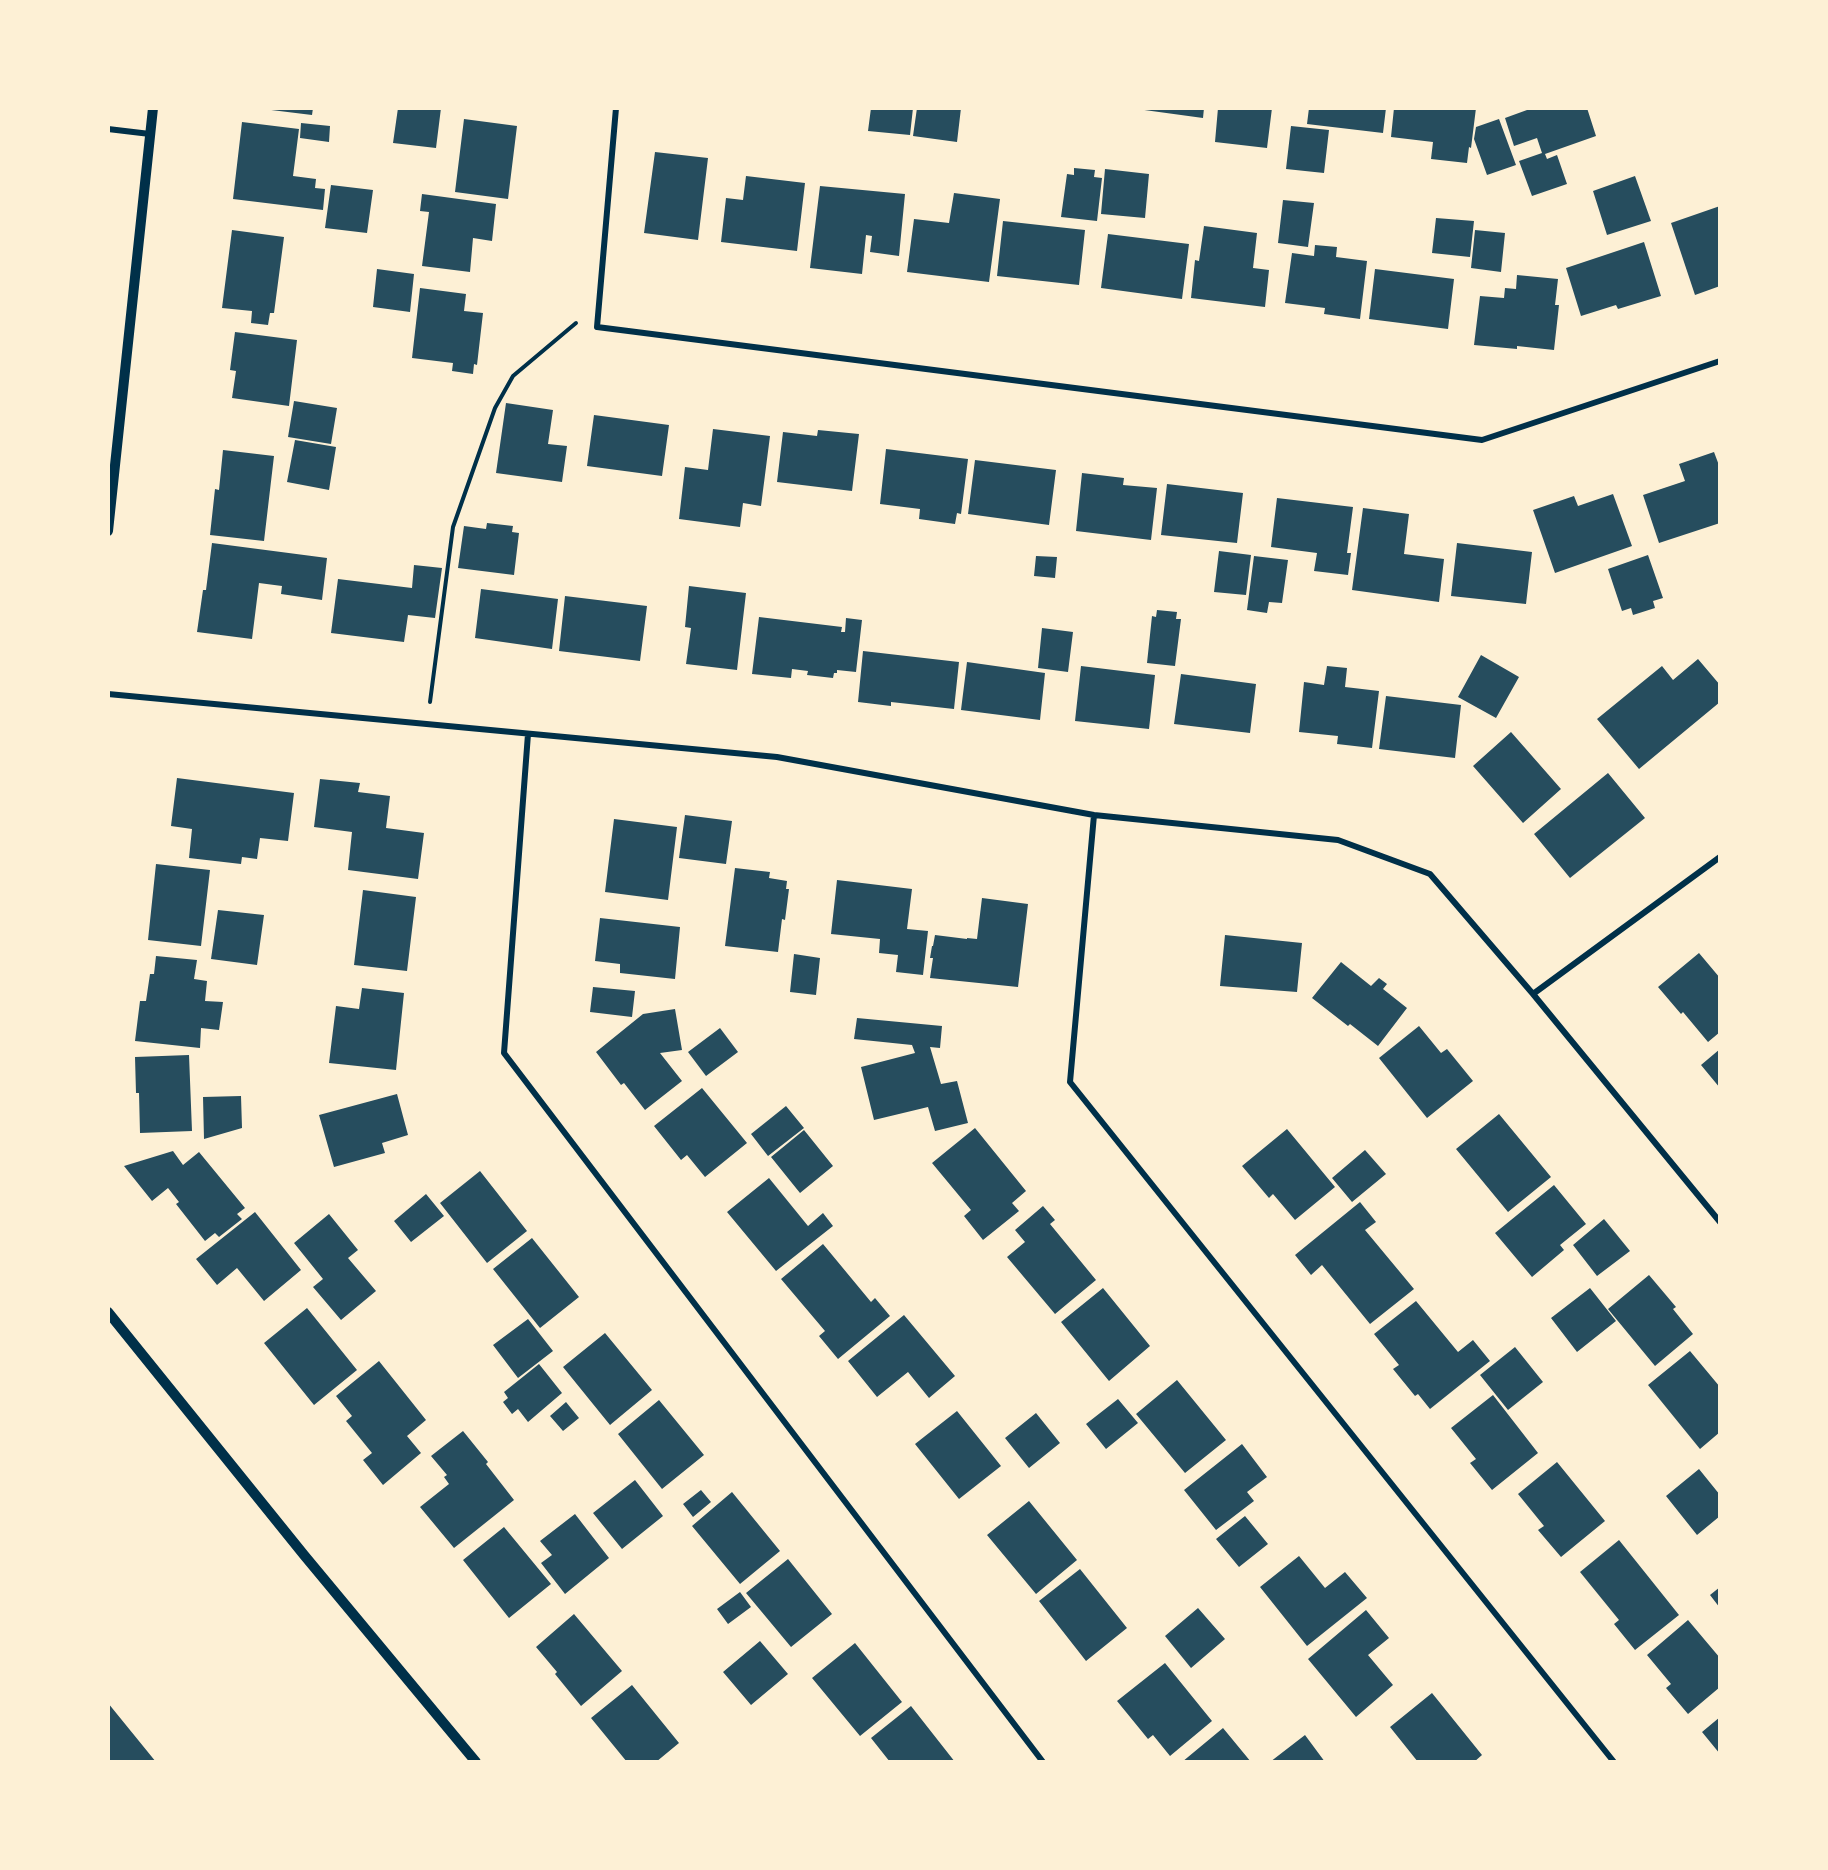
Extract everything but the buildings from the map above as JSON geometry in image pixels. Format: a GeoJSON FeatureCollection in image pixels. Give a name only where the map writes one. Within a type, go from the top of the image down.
{"type":"FeatureCollection","features":[{"type":"Feature","properties":{"kind":"street"},"geometry":{"type":"LineString","coordinates":[[108,531],[153,108]]}},
{"type":"Feature","properties":{"kind":"street"},"geometry":{"type":"LineString","coordinates":[[616,108],[597,327],[1482,440],[1720,361]]}},
{"type":"Feature","properties":{"kind":"street"},"geometry":{"type":"LineString","coordinates":[[108,129],[150,134]]}},
{"type":"Feature","properties":{"kind":"street"},"geometry":{"type":"LineString","coordinates":[[108,694],[777,758],[1094,815],[1338,840],[1430,874],[1533,994],[1720,1222]]}},
{"type":"Feature","properties":{"kind":"street"},"geometry":{"type":"LineString","coordinates":[[528,734],[504,1053],[1043,1762]]}},
{"type":"Feature","properties":{"kind":"street"},"geometry":{"type":"LineString","coordinates":[[1094,815],[1071,1082],[1614,1762]]}},
{"type":"Feature","properties":{"kind":"street"},"geometry":{"type":"LineString","coordinates":[[1533,994],[1720,856]]}},
{"type":"Feature","properties":{"kind":"street"},"geometry":{"type":"LineString","coordinates":[[108,1312],[471,1760]]}},
{"type":"Feature","properties":{"kind":"path"},"geometry":{"type":"LineString","coordinates":[[427,724],[453,527],[495,408],[513,376],[599,304]]}}]}
